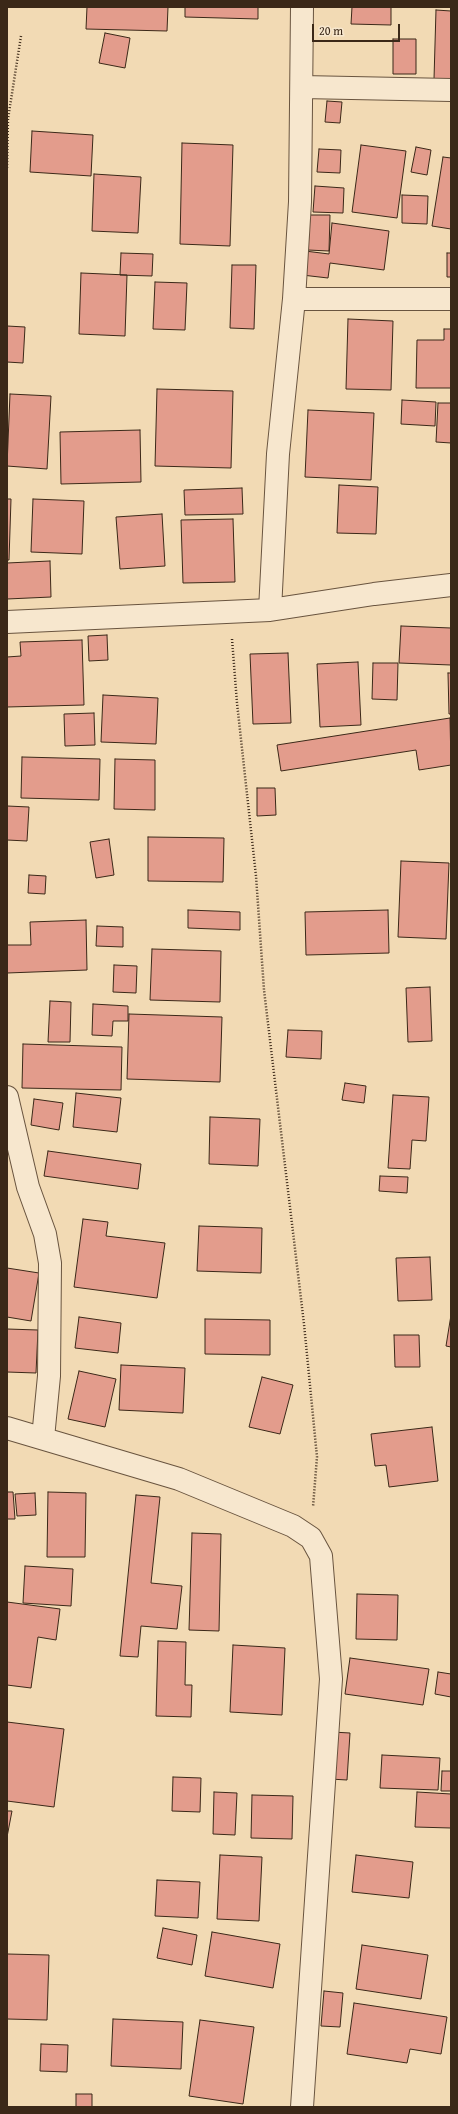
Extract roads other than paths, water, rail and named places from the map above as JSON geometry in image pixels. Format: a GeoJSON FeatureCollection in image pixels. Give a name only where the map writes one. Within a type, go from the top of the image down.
{"type":"FeatureCollection","features":[{"type":"Feature","properties":{"kind":"street"},"geometry":{"type":"LineString","coordinates":[[270,610],[278,454],[294,299],[300,202],[302,7]]}},
{"type":"Feature","properties":{"kind":"street"},"geometry":{"type":"LineString","coordinates":[[302,87],[451,90]]}},
{"type":"Feature","properties":{"kind":"street"},"geometry":{"type":"LineString","coordinates":[[294,299],[451,299]]}},
{"type":"Feature","properties":{"kind":"street"},"geometry":{"type":"LineString","coordinates":[[7,622],[270,610],[374,594],[451,585]]}},
{"type":"Feature","properties":{"kind":"street"},"geometry":{"type":"LineString","coordinates":[[7,1097],[28,1187],[45,1234],[50,1263],[50,1376],[43,1438]]}},
{"type":"Feature","properties":{"kind":"street"},"geometry":{"type":"LineString","coordinates":[[7,1428],[179,1479],[292,1526],[311,1538],[321,1556],[331,1679],[302,2107]]}}]}
